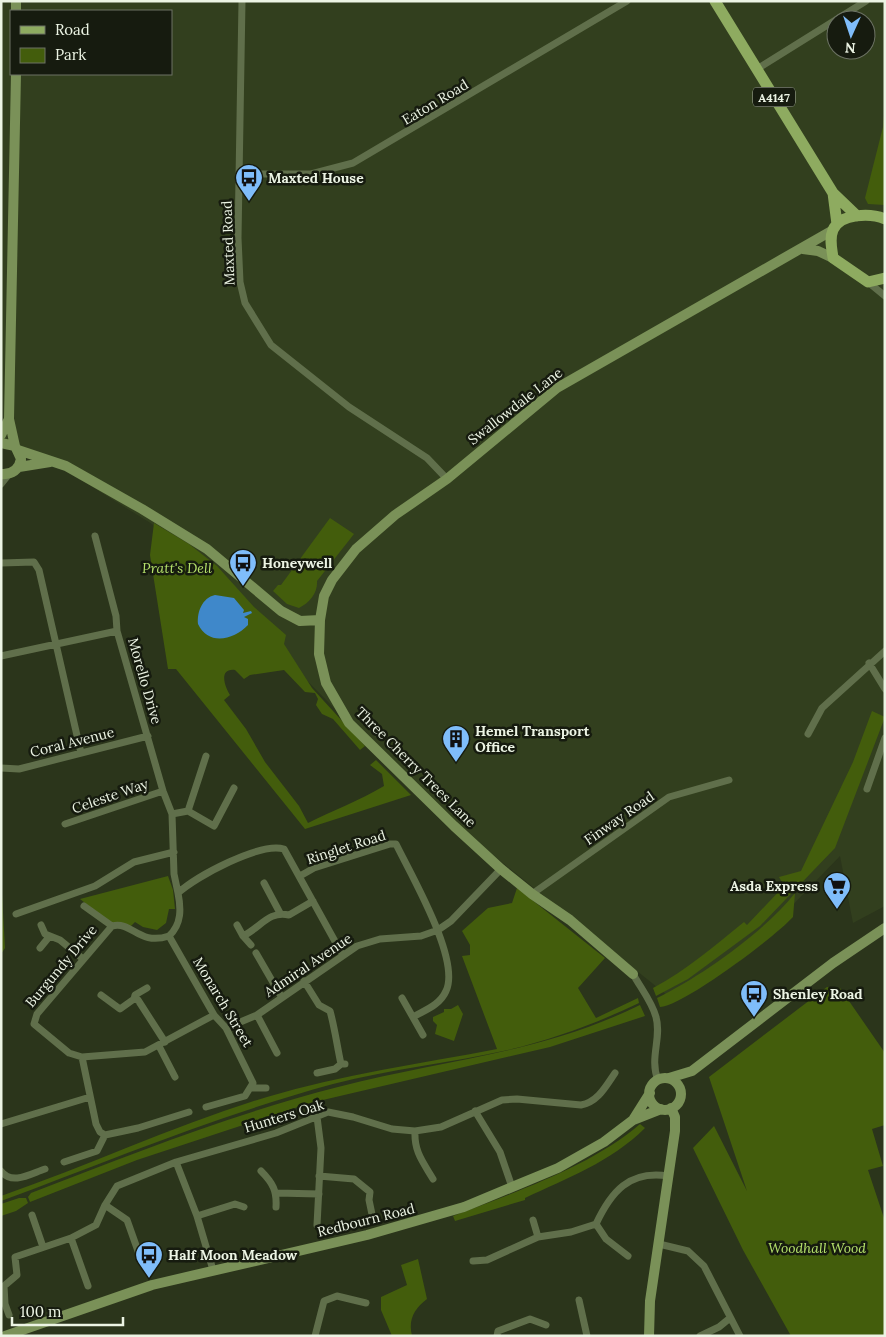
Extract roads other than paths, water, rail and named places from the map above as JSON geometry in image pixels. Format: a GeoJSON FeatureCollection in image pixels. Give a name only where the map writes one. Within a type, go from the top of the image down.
{"type":"FeatureCollection","features":[{"type":"Feature","properties":{"kind":"main road","name":"A4147"},"geometry":{"type":"LineString","coordinates":[[715,1],[833,193],[857,216]]}},
{"type":"Feature","properties":{"kind":"main road","name":"A4147"},"geometry":{"type":"LineString","coordinates":[[833,193],[835,227]]}},
{"type":"Feature","properties":{"kind":"main road"},"geometry":{"type":"LineString","coordinates":[[883,216],[846,218],[835,227],[831,244],[834,258],[868,282],[885,278]]}},
{"type":"Feature","properties":{"kind":"street","name":"Maxted Road"},"geometry":{"type":"LineString","coordinates":[[242,1],[240,282],[245,303],[271,345],[349,407],[427,458],[447,479]]}},
{"type":"Feature","properties":{"kind":"street","name":"Eaton Road"},"geometry":{"type":"LineString","coordinates":[[240,174],[311,174],[353,163],[628,1]]}},
{"type":"Feature","properties":{"kind":"street"},"geometry":{"type":"LineString","coordinates":[[757,69],[866,1]]}},
{"type":"Feature","properties":{"kind":"street"},"geometry":{"type":"LineString","coordinates":[[16,75],[9,419],[21,459],[19,467]]}},
{"type":"Feature","properties":{"kind":"street","name":"Swallowdale Lane"},"geometry":{"type":"LineString","coordinates":[[320,620],[324,596],[332,580],[356,549],[395,516],[447,479],[558,388],[802,249],[835,227]]}},
{"type":"Feature","properties":{"kind":"street"},"geometry":{"type":"LineString","coordinates":[[802,249],[818,251],[834,258]]}},
{"type":"Feature","properties":{"kind":"street"},"geometry":{"type":"LineString","coordinates":[[868,282],[885,296]]}},
{"type":"Feature","properties":{"kind":"street"},"geometry":{"type":"LineString","coordinates":[[1,435],[9,419]]}},
{"type":"Feature","properties":{"kind":"street"},"geometry":{"type":"LineString","coordinates":[[1,443],[54,461],[142,509],[207,549],[281,611],[300,621],[320,620]]}},
{"type":"Feature","properties":{"kind":"street"},"geometry":{"type":"LineString","coordinates":[[1,484],[5,474],[19,467],[54,461]]}},
{"type":"Feature","properties":{"kind":"street"},"geometry":{"type":"LineString","coordinates":[[95,536],[116,616],[117,631]]}},
{"type":"Feature","properties":{"kind":"street"},"geometry":{"type":"LineString","coordinates":[[1,563],[34,562],[39,570],[81,753]]}},
{"type":"Feature","properties":{"kind":"street","name":"Three Cherry Trees Lane"},"geometry":{"type":"LineString","coordinates":[[320,620],[319,654],[326,683],[349,723],[501,869],[532,894],[570,920],[633,974],[656,1016],[657,1038],[654,1060],[658,1080]]}},
{"type":"Feature","properties":{"kind":"street","name":"Morello Drive"},"geometry":{"type":"LineString","coordinates":[[1,656],[117,631],[163,791],[172,814],[174,874],[180,913],[176,927],[169,936]]}},
{"type":"Feature","properties":{"kind":"street"},"geometry":{"type":"LineString","coordinates":[[808,734],[822,708],[869,663],[885,651]]}},
{"type":"Feature","properties":{"kind":"street"},"geometry":{"type":"LineString","coordinates":[[869,663],[885,689]]}},
{"type":"Feature","properties":{"kind":"street","name":"Coral Avenue"},"geometry":{"type":"LineString","coordinates":[[1,768],[19,769],[148,736]]}},
{"type":"Feature","properties":{"kind":"street"},"geometry":{"type":"LineString","coordinates":[[867,789],[885,738]]}},
{"type":"Feature","properties":{"kind":"street"},"geometry":{"type":"LineString","coordinates":[[188,811],[206,756]]}},
{"type":"Feature","properties":{"kind":"street","name":"Finway Road"},"geometry":{"type":"LineString","coordinates":[[532,894],[669,797],[729,780]]}},
{"type":"Feature","properties":{"kind":"street"},"geometry":{"type":"LineString","coordinates":[[172,814],[188,811],[214,826],[234,788]]}},
{"type":"Feature","properties":{"kind":"street","name":"Celeste Way"},"geometry":{"type":"LineString","coordinates":[[65,824],[163,791]]}},
{"type":"Feature","properties":{"kind":"street","name":"Ringlet Road"},"geometry":{"type":"LineString","coordinates":[[300,876],[334,861],[390,844],[396,844],[438,930]]}},
{"type":"Feature","properties":{"kind":"street"},"geometry":{"type":"LineString","coordinates":[[178,893],[187,885],[247,855],[276,847],[284,849],[342,954]]}},
{"type":"Feature","properties":{"kind":"street"},"geometry":{"type":"LineString","coordinates":[[16,914],[95,886],[134,862],[174,852]]}},
{"type":"Feature","properties":{"kind":"street","name":"Admiral Avenue"},"geometry":{"type":"LineString","coordinates":[[226,1028],[257,1014],[342,954],[369,941],[421,936],[438,930],[451,921],[501,869]]}},
{"type":"Feature","properties":{"kind":"street"},"geometry":{"type":"LineString","coordinates":[[264,884],[280,913]]}},
{"type":"Feature","properties":{"kind":"street"},"geometry":{"type":"LineString","coordinates":[[244,936],[280,913],[289,915],[313,901]]}},
{"type":"Feature","properties":{"kind":"street","name":"Burgundy Drive"},"geometry":{"type":"LineString","coordinates":[[84,906],[112,926]]}},
{"type":"Feature","properties":{"kind":"street"},"geometry":{"type":"LineString","coordinates":[[41,925],[45,934],[60,940],[83,960]]}},
{"type":"Feature","properties":{"kind":"street","name":"Burgundy Drive"},"geometry":{"type":"LineString","coordinates":[[82,1057],[69,1053],[34,1024],[37,1014],[112,926],[119,925],[128,928],[148,938],[169,936]]}},
{"type":"Feature","properties":{"kind":"street"},"geometry":{"type":"LineString","coordinates":[[237,925],[251,945]]}},
{"type":"Feature","properties":{"kind":"street"},"geometry":{"type":"LineString","coordinates":[[649,1336],[650,1301],[675,1131],[675,1117],[666,1108],[653,1103],[650,1094],[652,1086],[658,1080],[692,1071],[833,963],[885,928]]}},
{"type":"Feature","properties":{"kind":"street"},"geometry":{"type":"LineString","coordinates":[[413,1017],[437,1003],[446,991],[449,983],[448,964],[438,930]]}},
{"type":"Feature","properties":{"kind":"street","name":"Monarch Street"},"geometry":{"type":"LineString","coordinates":[[169,936],[214,1015],[226,1028],[252,1085]]}},
{"type":"Feature","properties":{"kind":"street"},"geometry":{"type":"LineString","coordinates":[[40,948],[49,937]]}},
{"type":"Feature","properties":{"kind":"street"},"geometry":{"type":"LineString","coordinates":[[256,953],[282,998]]}},
{"type":"Feature","properties":{"kind":"street"},"geometry":{"type":"LineString","coordinates":[[304,981],[319,1005],[330,1011],[337,1033],[336,1044],[343,1064],[335,1069],[317,1072]]}},
{"type":"Feature","properties":{"kind":"street"},"geometry":{"type":"LineString","coordinates":[[101,995],[120,1009],[134,999],[136,994],[147,988]]}},
{"type":"Feature","properties":{"kind":"street"},"geometry":{"type":"LineString","coordinates":[[402,998],[423,1035]]}},
{"type":"Feature","properties":{"kind":"street"},"geometry":{"type":"LineString","coordinates":[[134,999],[142,1003],[162,1044],[175,1077]]}},
{"type":"Feature","properties":{"kind":"street"},"geometry":{"type":"LineString","coordinates":[[257,1014],[277,1053]]}},
{"type":"Feature","properties":{"kind":"street"},"geometry":{"type":"LineString","coordinates":[[189,1112],[105,1135],[100,1132],[96,1124],[82,1057],[136,1054],[162,1044],[214,1015]]}},
{"type":"Feature","properties":{"kind":"street"},"geometry":{"type":"LineString","coordinates":[[666,1108],[678,1102],[692,1071]]}},
{"type":"Feature","properties":{"kind":"street","name":"Hunters Oak"},"geometry":{"type":"LineString","coordinates":[[9,1315],[5,1304],[4,1286],[17,1275],[15,1257],[71,1238],[96,1225],[105,1205],[118,1186],[176,1162],[276,1133],[328,1112],[353,1117],[392,1129],[415,1131],[441,1127],[502,1100],[517,1099],[580,1105],[589,1104],[613,1082],[616,1073]]}},
{"type":"Feature","properties":{"kind":"street"},"geometry":{"type":"LineString","coordinates":[[669,1078],[679,1085],[681,1094]]}},
{"type":"Feature","properties":{"kind":"street"},"geometry":{"type":"LineString","coordinates":[[206,1107],[245,1096],[252,1085],[259,1090],[266,1088]]}},
{"type":"Feature","properties":{"kind":"street","name":"Redbourn Road"},"geometry":{"type":"LineString","coordinates":[[633,1120],[650,1094]]}},
{"type":"Feature","properties":{"kind":"street"},"geometry":{"type":"LineString","coordinates":[[1,1124],[90,1097]]}},
{"type":"Feature","properties":{"kind":"street","name":"Redbourn Road"},"geometry":{"type":"LineString","coordinates":[[5,1336],[18,1334],[152,1285],[422,1221],[464,1207],[512,1187],[590,1150],[633,1120],[666,1108]]}},
{"type":"Feature","properties":{"kind":"street"},"geometry":{"type":"LineString","coordinates":[[475,1111],[500,1152],[512,1187]]}},
{"type":"Feature","properties":{"kind":"street"},"geometry":{"type":"LineString","coordinates":[[316,1117],[321,1148],[318,1176],[317,1226]]}},
{"type":"Feature","properties":{"kind":"street"},"geometry":{"type":"LineString","coordinates":[[415,1131],[414,1143],[417,1155],[433,1179]]}},
{"type":"Feature","properties":{"kind":"street"},"geometry":{"type":"LineString","coordinates":[[64,1162],[97,1151],[105,1135]]}},
{"type":"Feature","properties":{"kind":"street"},"geometry":{"type":"LineString","coordinates":[[176,1162],[197,1216],[213,1270]]}},
{"type":"Feature","properties":{"kind":"street"},"geometry":{"type":"LineString","coordinates":[[2,1175],[15,1179],[45,1168]]}},
{"type":"Feature","properties":{"kind":"street"},"geometry":{"type":"LineString","coordinates":[[261,1171],[270,1180],[277,1193],[276,1206]]}},
{"type":"Feature","properties":{"kind":"street"},"geometry":{"type":"LineString","coordinates":[[318,1176],[354,1179],[370,1192],[369,1200],[373,1219]]}},
{"type":"Feature","properties":{"kind":"street"},"geometry":{"type":"LineString","coordinates":[[473,1261],[487,1260],[538,1237],[571,1232],[596,1224],[607,1201],[626,1183],[643,1176],[668,1176]]}},
{"type":"Feature","properties":{"kind":"street"},"geometry":{"type":"LineString","coordinates":[[277,1193],[319,1194]]}},
{"type":"Feature","properties":{"kind":"street"},"geometry":{"type":"LineString","coordinates":[[197,1216],[234,1204],[244,1207]]}},
{"type":"Feature","properties":{"kind":"street"},"geometry":{"type":"LineString","coordinates":[[105,1205],[127,1220],[143,1265]]}},
{"type":"Feature","properties":{"kind":"street"},"geometry":{"type":"LineString","coordinates":[[32,1215],[43,1247]]}},
{"type":"Feature","properties":{"kind":"street"},"geometry":{"type":"LineString","coordinates":[[533,1220],[538,1237]]}},
{"type":"Feature","properties":{"kind":"street"},"geometry":{"type":"LineString","coordinates":[[596,1224],[606,1239],[628,1256]]}},
{"type":"Feature","properties":{"kind":"street"},"geometry":{"type":"LineString","coordinates":[[71,1238],[88,1286]]}},
{"type":"Feature","properties":{"kind":"street"},"geometry":{"type":"LineString","coordinates":[[659,1244],[688,1251],[704,1266],[740,1336]]}},
{"type":"Feature","properties":{"kind":"street"},"geometry":{"type":"LineString","coordinates":[[315,1336],[324,1302],[337,1296],[366,1303]]}},
{"type":"Feature","properties":{"kind":"street"},"geometry":{"type":"LineString","coordinates":[[579,1300],[588,1336]]}},
{"type":"Feature","properties":{"kind":"street"},"geometry":{"type":"LineString","coordinates":[[700,1336],[719,1327],[730,1318]]}},
{"type":"Feature","properties":{"kind":"street"},"geometry":{"type":"LineString","coordinates":[[497,1336],[498,1331],[530,1319],[546,1325]]}},
{"type":"Feature","properties":{"kind":"water"},"geometry":{"type":"Polygon","coordinates":[[[215,595],[234,598],[244,610],[243,613],[251,611],[252,613],[244,617],[248,619],[248,625],[236,634],[222,638],[208,636],[202,631],[198,624],[201,606],[207,599],[215,595]]]}},
{"type":"Feature","properties":{"kind":"place","name":"Maxted House"},"geometry":{"type":"Point","coordinates":[249,202]}},
{"type":"Feature","properties":{"kind":"place","name":"Honeywell"},"geometry":{"type":"Point","coordinates":[243,587]}},
{"type":"Feature","properties":{"kind":"place","name":"Hemel Transport Office"},"geometry":{"type":"Point","coordinates":[456,763]}},
{"type":"Feature","properties":{"kind":"place","name":"Asda Express"},"geometry":{"type":"Point","coordinates":[837,910]}},
{"type":"Feature","properties":{"kind":"place","name":"Shenley Road"},"geometry":{"type":"Point","coordinates":[754,1018]}},
{"type":"Feature","properties":{"kind":"place","name":"Half Moon Meadow"},"geometry":{"type":"Point","coordinates":[149,1279]}},
{"type":"Feature","properties":{"kind":"park label","name":"Pratt's Dell"},"geometry":{"type":"Point","coordinates":[177,568]}},
{"type":"Feature","properties":{"kind":"park label","name":"Woodhall Wood"},"geometry":{"type":"Point","coordinates":[817,1248]}}]}
